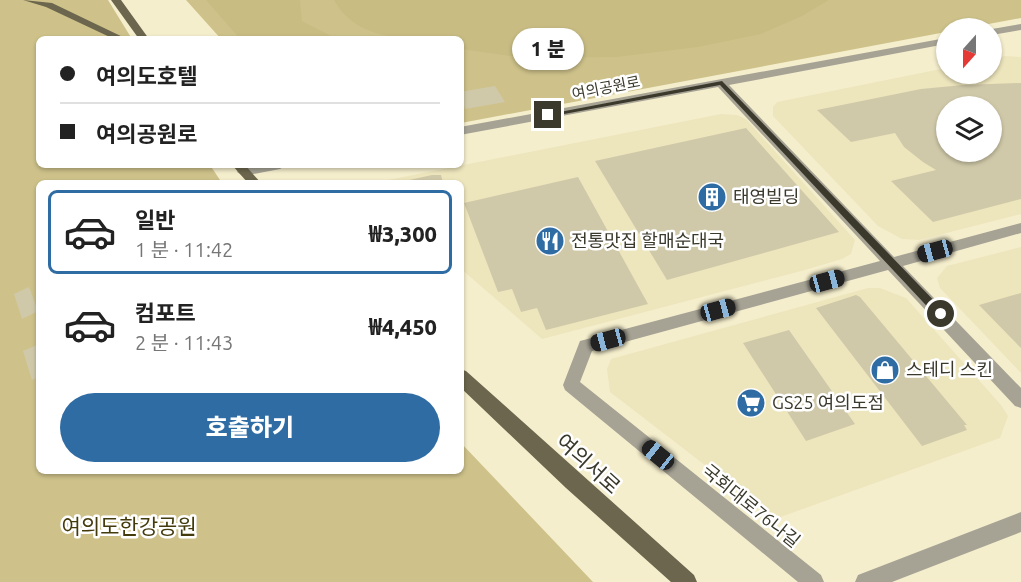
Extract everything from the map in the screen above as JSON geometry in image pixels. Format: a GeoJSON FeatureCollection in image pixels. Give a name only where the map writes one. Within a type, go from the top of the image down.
{"type":"FeatureCollection","features":[{"type":"Feature","properties":{"kind":"main road"},"geometry":{"type":"LineString","coordinates":[[28,0],[49,5],[116,36]]}},
{"type":"Feature","properties":{"kind":"main road"},"geometry":{"type":"LineString","coordinates":[[117,0],[142,36]]}},
{"type":"Feature","properties":{"kind":"main road"},"geometry":{"type":"LineString","coordinates":[[241,168],[252,180]]}},
{"type":"Feature","properties":{"kind":"main road","name":"여의서로"},"geometry":{"type":"LineString","coordinates":[[464,380],[687,582]]}},
{"type":"Feature","properties":{"kind":"street"},"geometry":{"type":"LineString","coordinates":[[1002,30],[1021,27]]}},
{"type":"Feature","properties":{"kind":"street","name":"여의공원로"},"geometry":{"type":"LineString","coordinates":[[464,130],[936,42]]}},
{"type":"Feature","properties":{"kind":"street"},"geometry":{"type":"LineString","coordinates":[[722,83],[1021,400]]}},
{"type":"Feature","properties":{"kind":"street","name":"국회대로76나길"},"geometry":{"type":"LineString","coordinates":[[813,582],[572,385],[586,346],[1021,228]]}},
{"type":"Feature","properties":{"kind":"street"},"geometry":{"type":"LineString","coordinates":[[865,582],[1021,522]]}},
{"type":"Feature","properties":{"kind":"street"},"geometry":{"type":"LineString","coordinates":[[894,582],[909,565]]}},
{"type":"Feature","properties":{"kind":"shaded area"},"geometry":{"type":"Polygon","coordinates":[[[206,0],[300,0],[302,21],[331,36],[237,36],[206,0]]]}},
{"type":"Feature","properties":{"kind":"shaded area"},"geometry":{"type":"Polygon","coordinates":[[[334,0],[829,0],[802,16],[761,34],[698,47],[617,57],[525,58],[464,49],[464,36],[390,36],[358,25],[345,15],[334,0]]]}},
{"type":"Feature","properties":{"kind":"shaded area"},"geometry":{"type":"Polygon","coordinates":[[[1002,57],[1021,57],[1021,214],[919,240],[902,239],[878,226],[773,116],[773,107],[777,102],[936,70],[936,84],[1002,84],[1002,57]]]}},
{"type":"Feature","properties":{"kind":"shaded area"},"geometry":{"type":"Polygon","coordinates":[[[721,114],[737,115],[746,119],[855,240],[851,254],[842,259],[542,339],[464,272],[464,180],[388,180],[449,168],[464,168],[464,165],[721,114]]]}},
{"type":"Feature","properties":{"kind":"shaded area"},"geometry":{"type":"Polygon","coordinates":[[[1021,247],[1021,373],[940,288],[937,278],[947,266],[1021,247]]]}},
{"type":"Feature","properties":{"kind":"shaded area"},"geometry":{"type":"Polygon","coordinates":[[[868,288],[880,288],[906,298],[1001,405],[1008,416],[1000,438],[775,519],[610,392],[607,369],[611,359],[868,288]]]}},
{"type":"Feature","properties":{"kind":"green space","name":"여의도한강공원"},"geometry":{"type":"Polygon","coordinates":[[[0,0],[108,0],[130,36],[36,36],[36,168],[212,168],[220,180],[36,180],[36,474],[464,474],[464,446],[593,582],[0,582],[0,0]]]}},
{"type":"Feature","properties":{"kind":"green space"},"geometry":{"type":"Polygon","coordinates":[[[186,0],[1021,0],[1021,18],[1002,22],[1002,18],[936,18],[936,34],[464,122],[464,36],[218,36],[186,0]]]}},
{"type":"Feature","properties":{"kind":"building"},"geometry":{"type":"Polygon","coordinates":[[[1021,83],[1021,199],[933,222],[891,181],[936,170],[904,147],[895,133],[851,142],[817,110],[921,89],[1021,83]]]}},
{"type":"Feature","properties":{"kind":"building"},"geometry":{"type":"Polygon","coordinates":[[[495,86],[505,102],[465,109],[464,91],[495,86]]]}},
{"type":"Feature","properties":{"kind":"building","name":"태영빌딩"},"geometry":{"type":"Polygon","coordinates":[[[746,128],[839,232],[667,280],[595,161],[746,128]]]}},
{"type":"Feature","properties":{"kind":"building"},"geometry":{"type":"Polygon","coordinates":[[[441,175],[442,180],[410,180],[441,175]]]}},
{"type":"Feature","properties":{"kind":"building"},"geometry":{"type":"Polygon","coordinates":[[[578,177],[648,304],[546,330],[537,308],[521,312],[512,289],[498,292],[464,203],[578,177]]]}},
{"type":"Feature","properties":{"kind":"building"},"geometry":{"type":"Polygon","coordinates":[[[29,287],[36,312],[22,319],[14,294],[29,287]]]}},
{"type":"Feature","properties":{"kind":"building"},"geometry":{"type":"Polygon","coordinates":[[[1021,293],[1021,348],[979,305],[1021,293]]]}},
{"type":"Feature","properties":{"kind":"building"},"geometry":{"type":"Polygon","coordinates":[[[856,295],[967,425],[964,425],[967,430],[922,446],[816,308],[856,295]]]}},
{"type":"Feature","properties":{"kind":"building"},"geometry":{"type":"Polygon","coordinates":[[[789,330],[855,424],[806,441],[743,343],[789,330]]]}},
{"type":"Feature","properties":{"kind":"building"},"geometry":{"type":"Polygon","coordinates":[[[36,345],[36,378],[32,380],[23,351],[36,345]]]}},
{"type":"Feature","properties":{"kind":"place","name":"태영빌딩"},"geometry":{"type":"Point","coordinates":[712,197]}},
{"type":"Feature","properties":{"kind":"place","name":"전통맛집 할매순대국"},"geometry":{"type":"Point","coordinates":[550,241]}},
{"type":"Feature","properties":{"kind":"place","name":"스테디 스킨"},"geometry":{"type":"Point","coordinates":[885,370]}},
{"type":"Feature","properties":{"kind":"place","name":"GS25 여의도점"},"geometry":{"type":"Point","coordinates":[751,403]}},
{"type":"Feature","properties":{"kind":"route"},"geometry":{"type":"LineString","coordinates":[[548,115],[722,83],[941,314]]}}]}
